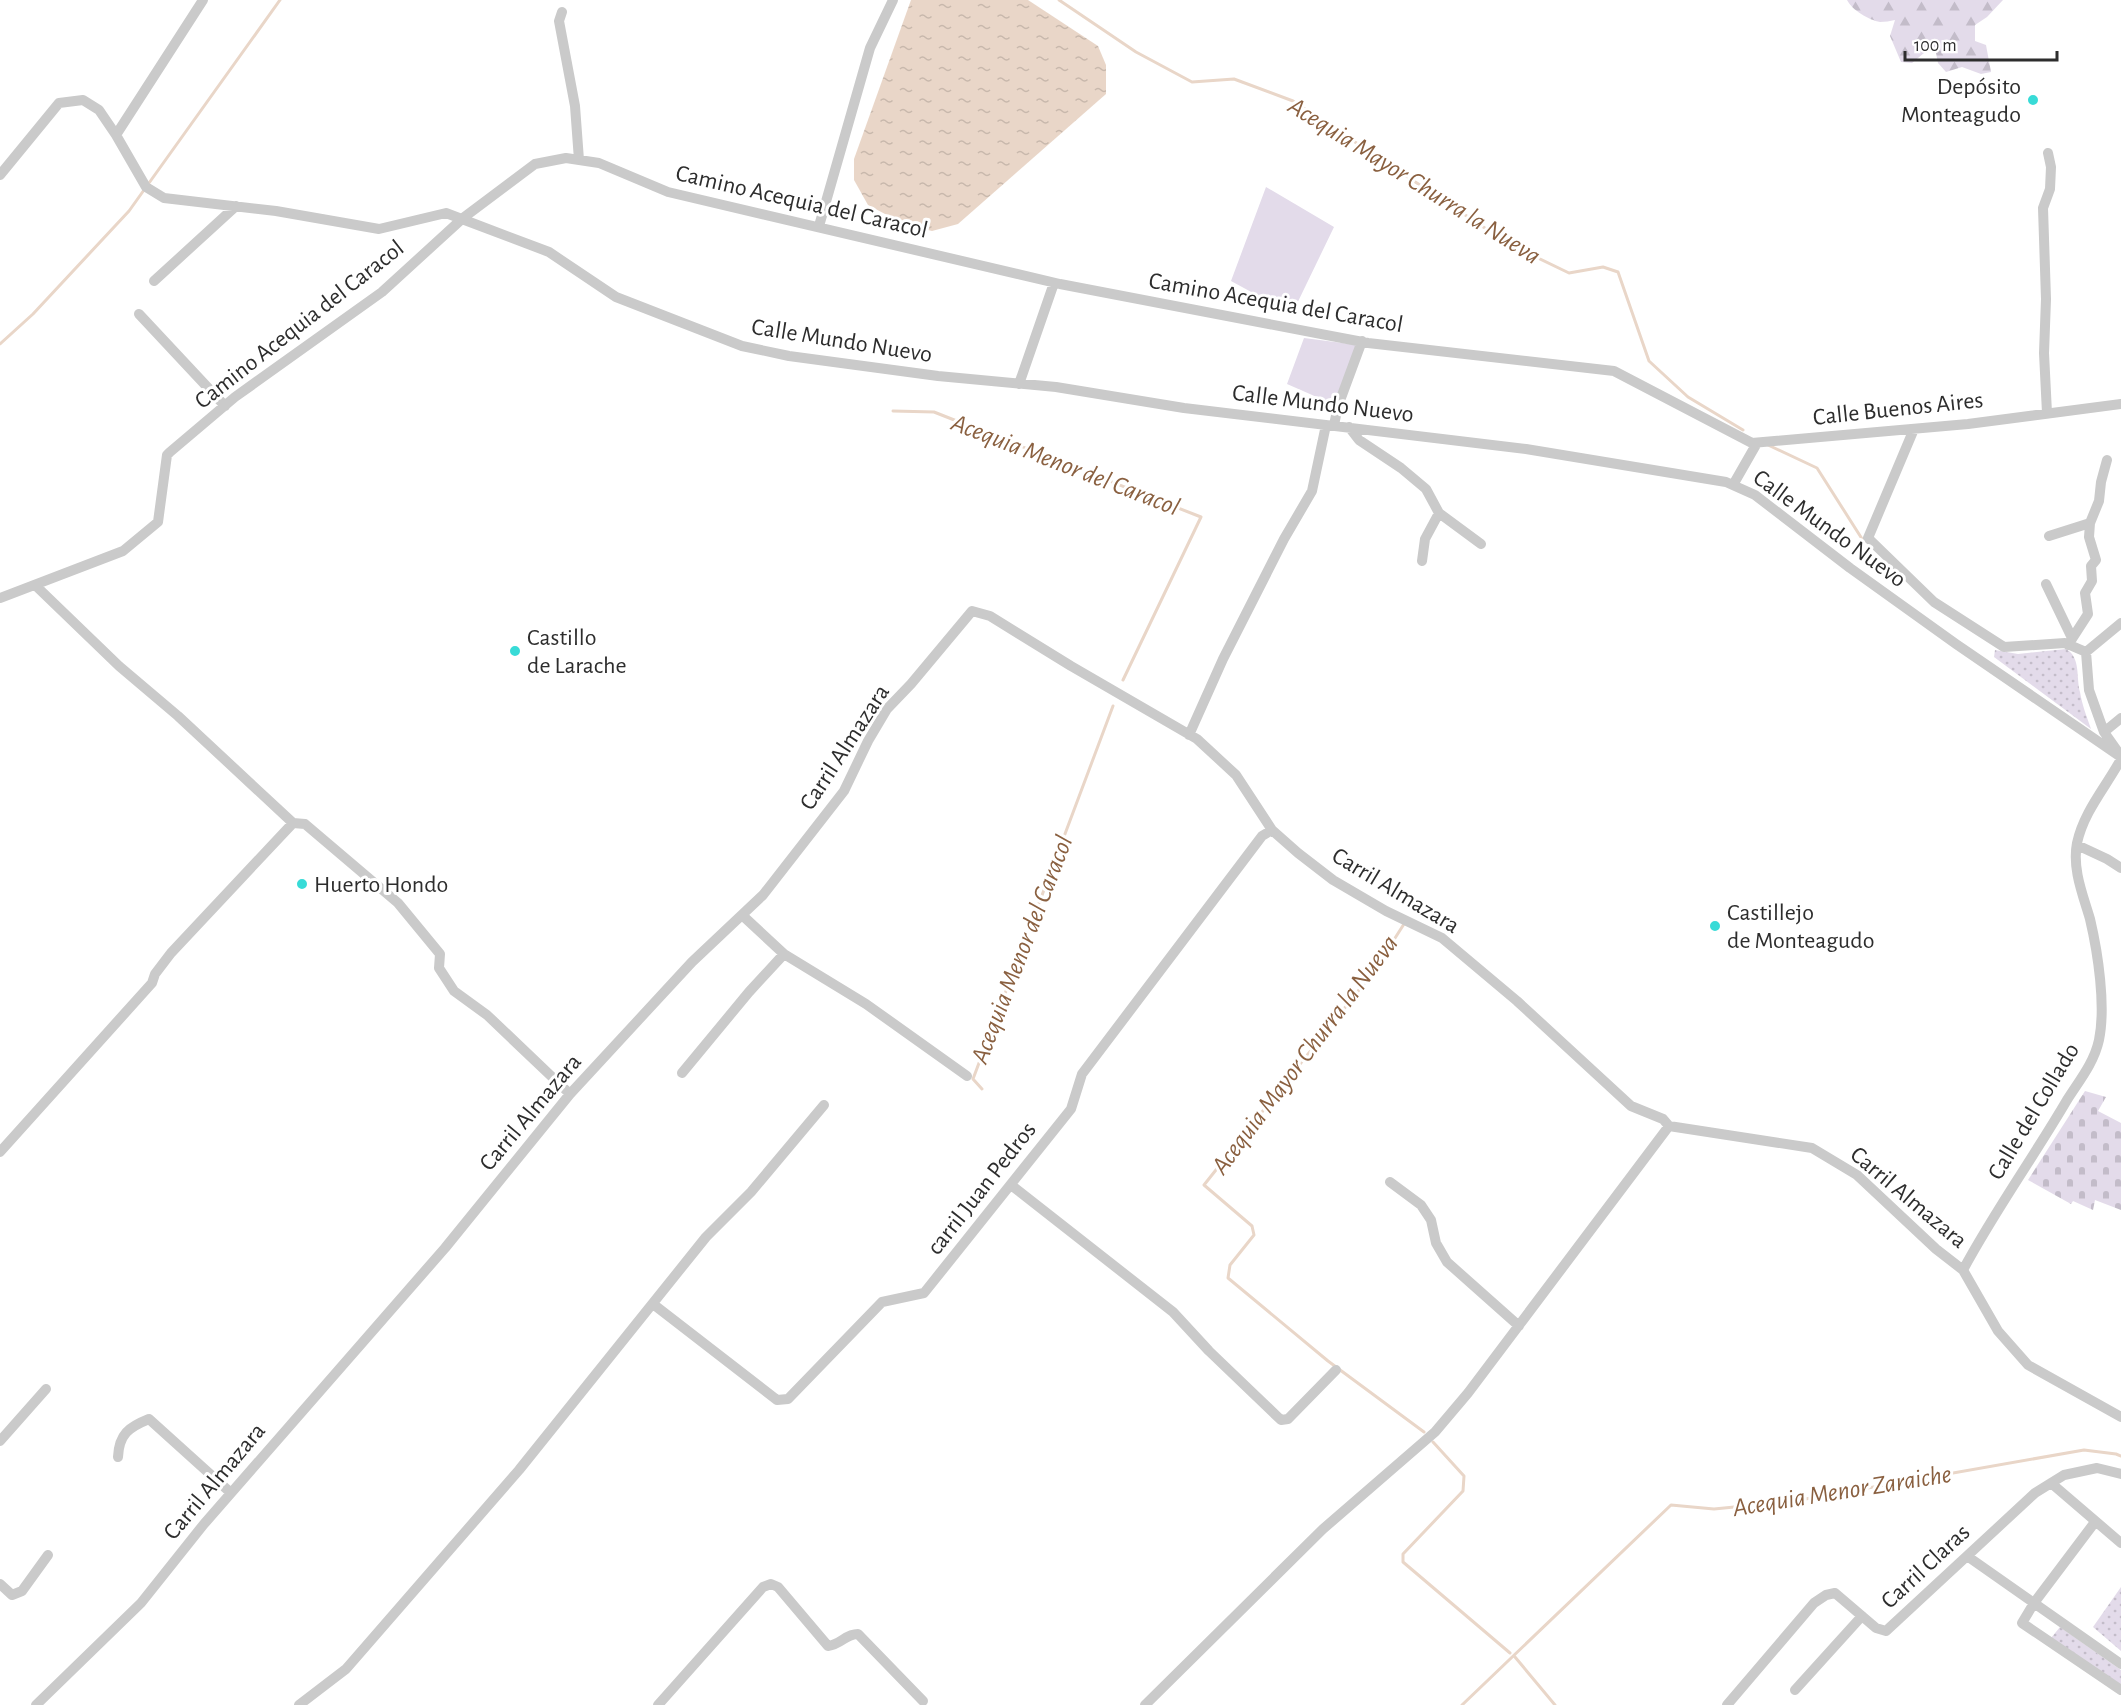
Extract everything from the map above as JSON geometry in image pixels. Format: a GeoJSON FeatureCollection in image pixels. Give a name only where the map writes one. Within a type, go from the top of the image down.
{"type":"FeatureCollection","features":[{"type":"Feature","properties":{"kind":"street"},"geometry":{"type":"LineString","coordinates":[[116,135],[202,0]]}},
{"type":"Feature","properties":{"kind":"street"},"geometry":{"type":"LineString","coordinates":[[819,226],[870,48],[893,0]]}},
{"type":"Feature","properties":{"kind":"street"},"geometry":{"type":"LineString","coordinates":[[562,12],[559,21],[575,106],[579,160]]}},
{"type":"Feature","properties":{"kind":"street"},"geometry":{"type":"LineString","coordinates":[[0,176],[59,103],[83,100],[99,110],[147,187],[164,198],[276,211],[379,229],[446,213],[463,218]]}},
{"type":"Feature","properties":{"kind":"street"},"geometry":{"type":"LineString","coordinates":[[2048,153],[2051,167],[2050,189],[2043,208],[2046,299],[2043,353],[2048,413]]}},
{"type":"Feature","properties":{"kind":"street","name":"Camino Acequia del Caracol"},"geometry":{"type":"LineString","coordinates":[[1,596],[123,551],[158,522],[167,455],[225,406],[382,292],[463,218],[534,164],[566,158],[600,163],[668,192],[1054,283],[1362,341],[1614,371],[1755,443]]}},
{"type":"Feature","properties":{"kind":"street"},"geometry":{"type":"LineString","coordinates":[[154,281],[236,206]]}},
{"type":"Feature","properties":{"kind":"street","name":"Calle Mundo Nuevo"},"geometry":{"type":"LineString","coordinates":[[463,218],[496,234],[549,252],[616,297],[742,346],[789,356],[938,376],[1056,387],[1184,408],[1526,449],[1726,482],[1755,495],[1878,589],[2121,758]]}},
{"type":"Feature","properties":{"kind":"street"},"geometry":{"type":"LineString","coordinates":[[1019,384],[1054,283]]}},
{"type":"Feature","properties":{"kind":"street"},"geometry":{"type":"LineString","coordinates":[[139,314],[225,406]]}},
{"type":"Feature","properties":{"kind":"street"},"geometry":{"type":"LineString","coordinates":[[1189,735],[1222,659],[1284,539],[1312,491],[1330,425],[1362,341]]}},
{"type":"Feature","properties":{"kind":"street","name":"Calle Buenos Aires"},"geometry":{"type":"LineString","coordinates":[[1755,443],[1968,424],[2121,405]]}},
{"type":"Feature","properties":{"kind":"street"},"geometry":{"type":"LineString","coordinates":[[1348,427],[1359,440],[1401,468],[1426,489],[1439,513],[1481,544]]}},
{"type":"Feature","properties":{"kind":"street","name":"Calle Mundo Nuevo"},"geometry":{"type":"LineString","coordinates":[[1914,429],[1868,538],[1934,602],[2004,647],[2070,642],[2086,652]]}},
{"type":"Feature","properties":{"kind":"street"},"geometry":{"type":"LineString","coordinates":[[1733,485],[1755,443]]}},
{"type":"Feature","properties":{"kind":"street"},"geometry":{"type":"LineString","coordinates":[[2070,642],[2088,614],[2085,593],[2092,581],[2091,566],[2096,560],[2089,537],[2090,523],[2099,501],[2107,460]]}},
{"type":"Feature","properties":{"kind":"street"},"geometry":{"type":"LineString","coordinates":[[1422,561],[1425,539],[1439,513]]}},
{"type":"Feature","properties":{"kind":"street"},"geometry":{"type":"LineString","coordinates":[[2049,536],[2090,523]]}},
{"type":"Feature","properties":{"kind":"street"},"geometry":{"type":"LineString","coordinates":[[2046,584],[2070,642]]}},
{"type":"Feature","properties":{"kind":"street"},"geometry":{"type":"LineString","coordinates":[[35,585],[119,666],[178,716],[293,823],[305,824],[398,903],[440,954],[439,968],[454,991],[487,1015],[570,1094]]}},
{"type":"Feature","properties":{"kind":"street","name":"Carril Almazara"},"geometry":{"type":"LineString","coordinates":[[36,1705],[141,1603],[231,1493],[445,1248],[570,1094],[692,962],[764,895],[844,791],[868,741],[887,709],[972,611],[990,616],[1197,739],[1236,775],[1272,830],[1298,853],[1333,880],[1386,911],[1442,938],[1517,1001],[1631,1106],[1663,1119],[1669,1126],[1812,1148],[1857,1175],[1936,1249],[1963,1270]]}},
{"type":"Feature","properties":{"kind":"street"},"geometry":{"type":"LineString","coordinates":[[2121,623],[2086,652],[2089,690],[2104,732],[2121,758]]}},
{"type":"Feature","properties":{"kind":"street"},"geometry":{"type":"LineString","coordinates":[[2104,637],[2107,640],[2121,630]]}},
{"type":"Feature","properties":{"kind":"street"},"geometry":{"type":"LineString","coordinates":[[2104,732],[2121,718]]}},
{"type":"Feature","properties":{"kind":"street","name":"Calle del Collado"},"geometry":{"type":"LineString","coordinates":[[1963,1270],[1987,1225],[2087,1070],[2099,1041],[2102,994],[2090,920],[2079,883],[2077,845],[2085,817],[2121,758]]}},
{"type":"Feature","properties":{"kind":"street"},"geometry":{"type":"LineString","coordinates":[[0,1152],[152,983],[155,974],[171,953],[293,823]]}},
{"type":"Feature","properties":{"kind":"street","name":"carril Juan Pedros"},"geometry":{"type":"LineString","coordinates":[[653,1304],[777,1400],[788,1399],[882,1302],[924,1293],[1071,1109],[1082,1074],[1262,836],[1272,830]]}},
{"type":"Feature","properties":{"kind":"street"},"geometry":{"type":"LineString","coordinates":[[2077,845],[2121,868]]}},
{"type":"Feature","properties":{"kind":"street"},"geometry":{"type":"LineString","coordinates":[[742,915],[784,954],[866,1004],[967,1076]]}},
{"type":"Feature","properties":{"kind":"street"},"geometry":{"type":"LineString","coordinates":[[682,1073],[749,992],[784,954]]}},
{"type":"Feature","properties":{"kind":"street"},"geometry":{"type":"LineString","coordinates":[[299,1705],[346,1669],[519,1470],[706,1238],[751,1192],[824,1105]]}},
{"type":"Feature","properties":{"kind":"street"},"geometry":{"type":"LineString","coordinates":[[1145,1705],[1323,1529],[1435,1432],[1468,1394],[1669,1126]]}},
{"type":"Feature","properties":{"kind":"street"},"geometry":{"type":"LineString","coordinates":[[1390,1182],[1421,1205],[1431,1220],[1437,1243],[1447,1262],[1519,1326]]}},
{"type":"Feature","properties":{"kind":"street"},"geometry":{"type":"LineString","coordinates":[[1011,1185],[1173,1312],[1209,1352],[1281,1420],[1288,1419],[1336,1370]]}},
{"type":"Feature","properties":{"kind":"street"},"geometry":{"type":"LineString","coordinates":[[1963,1270],[1998,1331],[2028,1365],[2121,1417]]}},
{"type":"Feature","properties":{"kind":"street"},"geometry":{"type":"LineString","coordinates":[[0,1441],[46,1389]]}},
{"type":"Feature","properties":{"kind":"street"},"geometry":{"type":"LineString","coordinates":[[118,1457],[118,1447],[129,1427],[148,1419],[231,1493]]}},
{"type":"Feature","properties":{"kind":"street","name":"Carril Claras"},"geometry":{"type":"LineString","coordinates":[[1727,1705],[1814,1603],[1826,1595],[1835,1593],[1876,1628],[1886,1631],[2035,1493],[2064,1475],[2097,1468],[2121,1474]]}},
{"type":"Feature","properties":{"kind":"street"},"geometry":{"type":"LineString","coordinates":[[2051,1484],[2121,1544]]}},
{"type":"Feature","properties":{"kind":"street"},"geometry":{"type":"LineString","coordinates":[[2096,1522],[2034,1603],[2022,1623],[2121,1690]]}},
{"type":"Feature","properties":{"kind":"street"},"geometry":{"type":"LineString","coordinates":[[0,1584],[12,1594],[22,1591],[48,1555]]}},
{"type":"Feature","properties":{"kind":"street"},"geometry":{"type":"LineString","coordinates":[[1967,1556],[2121,1664]]}},
{"type":"Feature","properties":{"kind":"street"},"geometry":{"type":"LineString","coordinates":[[658,1705],[763,1587],[771,1584],[778,1587],[828,1646],[837,1644],[851,1634],[858,1634],[923,1701]]}},
{"type":"Feature","properties":{"kind":"street"},"geometry":{"type":"LineString","coordinates":[[1795,1690],[1862,1616]]}},
{"type":"Feature","properties":{"kind":"green space"},"geometry":{"type":"Polygon","coordinates":[[[1847,0],[2003,0],[1987,17],[1975,25],[1975,41],[1986,45],[1991,72],[1981,74],[1962,67],[1946,72],[1938,63],[1936,53],[1930,48],[1912,63],[1901,62],[1890,36],[1895,20],[1880,22],[1871,19],[1857,11],[1847,0]]]}},
{"type":"Feature","properties":{"kind":"green space"},"geometry":{"type":"Polygon","coordinates":[[[1266,187],[1334,227],[1292,314],[1231,281],[1266,187]]]}},
{"type":"Feature","properties":{"kind":"green space"},"geometry":{"type":"Polygon","coordinates":[[[1304,338],[1358,345],[1335,405],[1287,384],[1304,338]]]}},
{"type":"Feature","properties":{"kind":"green space"},"geometry":{"type":"Polygon","coordinates":[[[2066,649],[2076,662],[2081,697],[2091,729],[1994,657],[1995,650],[2018,654],[2066,649]]]}},
{"type":"Feature","properties":{"kind":"green space"},"geometry":{"type":"Polygon","coordinates":[[[2085,1091],[2106,1097],[2098,1111],[2121,1123],[2121,1210],[2095,1200],[2093,1210],[2073,1201],[2071,1204],[2028,1180],[2085,1091]]]}},
{"type":"Feature","properties":{"kind":"green space"},"geometry":{"type":"Polygon","coordinates":[[[2121,1587],[2121,1651],[2093,1627],[2121,1587]]]}},
{"type":"Feature","properties":{"kind":"green space"},"geometry":{"type":"Polygon","coordinates":[[[2060,1627],[2121,1670],[2121,1685],[2051,1638],[2060,1627]]]}},
{"type":"Feature","properties":{"kind":"water"},"geometry":{"type":"Polygon","coordinates":[[[911,0],[1028,0],[1098,46],[1106,65],[1106,94],[958,224],[932,231],[904,224],[868,205],[854,180],[854,159],[911,0]]]}},
{"type":"Feature","properties":{"kind":"waterway","name":"Acequia Mayor Churra la Nueva"},"geometry":{"type":"LineString","coordinates":[[149,183],[280,0]]}},
{"type":"Feature","properties":{"kind":"waterway","name":"Acequia Mayor Churra la Nueva"},"geometry":{"type":"LineString","coordinates":[[1059,0],[1136,52],[1192,82],[1234,79],[1293,101],[1509,244],[1569,273],[1603,267],[1618,272],[1649,361],[1688,397],[1743,430]]}},
{"type":"Feature","properties":{"kind":"waterway","name":"Acequia Mayor Churra la Nueva"},"geometry":{"type":"LineString","coordinates":[[0,344],[33,314],[129,211],[144,190]]}},
{"type":"Feature","properties":{"kind":"waterway","name":"Acequia Menor del Caracol"},"geometry":{"type":"LineString","coordinates":[[893,411],[934,412],[1201,517],[1123,680]]}},
{"type":"Feature","properties":{"kind":"waterway","name":"Acequia Mayor Churra la Nueva"},"geometry":{"type":"LineString","coordinates":[[1768,445],[1817,468],[1864,542]]}},
{"type":"Feature","properties":{"kind":"waterway","name":"Acequia Menor del Caracol"},"geometry":{"type":"LineString","coordinates":[[982,1089],[973,1079],[1113,706]]}},
{"type":"Feature","properties":{"kind":"waterway"},"geometry":{"type":"LineString","coordinates":[[1404,924],[1374,971],[1204,1185],[1252,1226],[1254,1235],[1230,1265],[1228,1278],[1328,1361],[1424,1432]]}},
{"type":"Feature","properties":{"kind":"waterway"},"geometry":{"type":"LineString","coordinates":[[1433,1442],[1464,1476],[1463,1491],[1403,1554],[1403,1562],[1510,1653]]}},
{"type":"Feature","properties":{"kind":"waterway","name":"Acequia Menor Zaraiche"},"geometry":{"type":"LineString","coordinates":[[1462,1705],[1671,1505],[1714,1509],[1794,1501],[2084,1450],[2121,1456]]}},
{"type":"Feature","properties":{"kind":"waterway"},"geometry":{"type":"LineString","coordinates":[[1515,1657],[1555,1705]]}},
{"type":"Feature","properties":{"kind":"place","name":"Depósito Monteagudo"},"geometry":{"type":"Point","coordinates":[2033,100]}},
{"type":"Feature","properties":{"kind":"place","name":"Castillo de Larache"},"geometry":{"type":"Point","coordinates":[515,651]}},
{"type":"Feature","properties":{"kind":"place","name":"Huerto Hondo"},"geometry":{"type":"Point","coordinates":[302,884]}},
{"type":"Feature","properties":{"kind":"place","name":"Castillejo de Monteagudo"},"geometry":{"type":"Point","coordinates":[1715,926]}}]}
